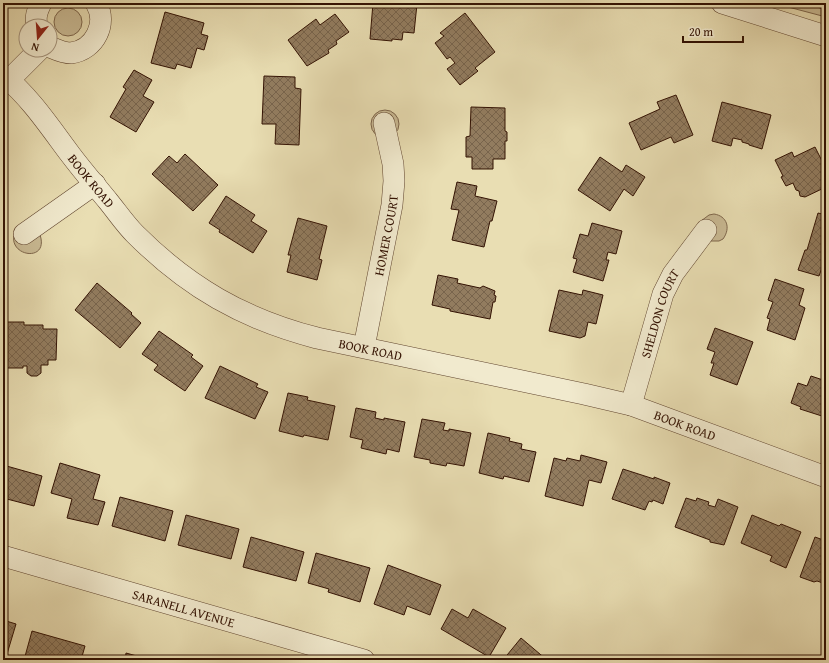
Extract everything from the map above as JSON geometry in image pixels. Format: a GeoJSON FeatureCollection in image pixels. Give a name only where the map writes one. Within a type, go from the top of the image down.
{"type":"FeatureCollection","features":[{"type":"Feature","properties":{"kind":"street"},"geometry":{"type":"LineString","coordinates":[[37,18],[41,3]]}},
{"type":"Feature","properties":{"kind":"street"},"geometry":{"type":"LineString","coordinates":[[58,51],[70,53],[81,50],[90,44],[97,36],[101,15],[96,3]]}},
{"type":"Feature","properties":{"kind":"street"},"geometry":{"type":"LineString","coordinates":[[722,3],[826,36]]}},
{"type":"Feature","properties":{"kind":"street"},"geometry":{"type":"LineString","coordinates":[[6,78],[30,58]]}},
{"type":"Feature","properties":{"kind":"street","name":"BOOK ROAD"},"geometry":{"type":"LineString","coordinates":[[6,78],[25,96],[134,233],[168,264],[191,282],[212,296],[252,317],[290,331],[631,405],[826,477]]}},
{"type":"Feature","properties":{"kind":"street","name":"HOMER COURT"},"geometry":{"type":"LineString","coordinates":[[364,348],[392,205],[394,181],[393,164],[384,122]]}},
{"type":"Feature","properties":{"kind":"street"},"geometry":{"type":"LineString","coordinates":[[24,234],[95,184]]}},
{"type":"Feature","properties":{"kind":"street","name":"SHELDON COURT"},"geometry":{"type":"LineString","coordinates":[[631,405],[663,294],[673,274],[706,230]]}},
{"type":"Feature","properties":{"kind":"street","name":"SARANELL AVENUE"},"geometry":{"type":"LineString","coordinates":[[3,556],[364,660]]}},
{"type":"Feature","properties":{"kind":"shaded area"},"geometry":{"type":"Polygon","coordinates":[[[773,3],[805,3],[826,10],[826,17],[773,3]]]}},
{"type":"Feature","properties":{"kind":"shaded area"},"geometry":{"type":"Polygon","coordinates":[[[68,8],[73,9],[78,12],[81,17],[81,27],[78,32],[68,36],[58,32],[58,18],[55,18],[58,12],[68,8]]]}},
{"type":"Feature","properties":{"kind":"shaded area"},"geometry":{"type":"Polygon","coordinates":[[[385,110],[395,114],[399,124],[395,134],[385,138],[375,134],[371,124],[375,114],[385,110]]]}},
{"type":"Feature","properties":{"kind":"shaded area"},"geometry":{"type":"Polygon","coordinates":[[[714,214],[725,220],[727,231],[723,239],[719,241],[709,241],[701,221],[709,215],[714,214]]]}},
{"type":"Feature","properties":{"kind":"shaded area"},"geometry":{"type":"Polygon","coordinates":[[[17,228],[39,232],[41,243],[39,250],[34,253],[20,251],[15,245],[14,238],[17,228]]]}},
{"type":"Feature","properties":{"kind":"building"},"geometry":{"type":"Polygon","coordinates":[[[373,3],[417,4],[414,33],[403,32],[402,40],[392,39],[392,41],[370,39],[373,3]]]}},
{"type":"Feature","properties":{"kind":"building"},"geometry":{"type":"Polygon","coordinates":[[[165,12],[204,23],[201,34],[208,36],[204,50],[197,48],[191,68],[177,64],[175,69],[151,63],[165,12]]]}},
{"type":"Feature","properties":{"kind":"building"},"geometry":{"type":"Polygon","coordinates":[[[465,13],[495,52],[475,68],[478,71],[460,85],[447,69],[455,63],[450,57],[447,59],[435,43],[444,36],[440,33],[465,13]]]}},
{"type":"Feature","properties":{"kind":"building"},"geometry":{"type":"Polygon","coordinates":[[[335,14],[349,32],[336,41],[337,44],[328,50],[329,53],[307,66],[288,40],[316,19],[320,25],[335,14]]]}},
{"type":"Feature","properties":{"kind":"building"},"geometry":{"type":"Polygon","coordinates":[[[134,70],[152,80],[143,96],[154,102],[136,132],[110,117],[126,89],[123,87],[134,70]]]}},
{"type":"Feature","properties":{"kind":"building"},"geometry":{"type":"Polygon","coordinates":[[[264,76],[295,77],[295,88],[301,89],[299,145],[275,144],[276,124],[262,124],[264,76]]]}},
{"type":"Feature","properties":{"kind":"building"},"geometry":{"type":"Polygon","coordinates":[[[676,95],[693,135],[674,143],[671,137],[641,150],[629,123],[660,109],[657,102],[676,95]]]}},
{"type":"Feature","properties":{"kind":"building"},"geometry":{"type":"Polygon","coordinates":[[[722,102],[771,115],[762,149],[742,142],[742,140],[733,138],[731,146],[712,141],[722,102]]]}},
{"type":"Feature","properties":{"kind":"building"},"geometry":{"type":"Polygon","coordinates":[[[471,107],[505,108],[505,131],[507,132],[507,141],[505,141],[505,159],[493,159],[493,169],[472,169],[472,157],[466,157],[466,137],[470,136],[471,107]]]}},
{"type":"Feature","properties":{"kind":"building"},"geometry":{"type":"Polygon","coordinates":[[[815,147],[826,169],[826,187],[805,197],[800,196],[799,191],[796,190],[793,183],[786,186],[775,160],[792,152],[794,157],[815,147]]]}},
{"type":"Feature","properties":{"kind":"building"},"geometry":{"type":"Polygon","coordinates":[[[185,154],[218,185],[193,211],[152,174],[169,156],[177,163],[185,154]]]}},
{"type":"Feature","properties":{"kind":"building"},"geometry":{"type":"Polygon","coordinates":[[[600,157],[622,172],[626,165],[645,177],[633,196],[624,189],[610,211],[578,190],[600,157]]]}},
{"type":"Feature","properties":{"kind":"building"},"geometry":{"type":"Polygon","coordinates":[[[457,182],[477,186],[475,196],[497,201],[492,221],[490,221],[484,247],[452,240],[459,210],[451,209],[457,182]]]}},
{"type":"Feature","properties":{"kind":"building"},"geometry":{"type":"Polygon","coordinates":[[[226,196],[255,215],[251,221],[267,231],[253,253],[219,232],[220,230],[209,223],[226,196]]]}},
{"type":"Feature","properties":{"kind":"building"},"geometry":{"type":"Polygon","coordinates":[[[818,213],[826,215],[826,260],[825,259],[819,276],[798,270],[805,250],[807,250],[818,213]]]}},
{"type":"Feature","properties":{"kind":"building"},"geometry":{"type":"Polygon","coordinates":[[[298,218],[327,226],[319,259],[322,260],[317,280],[287,272],[291,255],[288,255],[298,218]]]}},
{"type":"Feature","properties":{"kind":"building"},"geometry":{"type":"Polygon","coordinates":[[[592,223],[622,231],[616,254],[608,252],[606,260],[609,260],[603,281],[573,272],[577,259],[573,258],[580,234],[588,236],[592,223]]]}},
{"type":"Feature","properties":{"kind":"building"},"geometry":{"type":"Polygon","coordinates":[[[438,275],[458,279],[457,283],[480,288],[483,286],[495,291],[495,302],[493,302],[490,319],[450,311],[450,309],[432,305],[438,275]]]}},
{"type":"Feature","properties":{"kind":"building"},"geometry":{"type":"Polygon","coordinates":[[[775,279],[804,289],[799,305],[805,308],[795,340],[767,330],[770,319],[767,318],[773,302],[768,300],[775,279]]]}},
{"type":"Feature","properties":{"kind":"building"},"geometry":{"type":"Polygon","coordinates":[[[97,283],[132,313],[131,314],[141,323],[120,348],[75,310],[97,283]]]}},
{"type":"Feature","properties":{"kind":"building"},"geometry":{"type":"Polygon","coordinates":[[[559,290],[582,295],[583,290],[603,295],[596,324],[588,322],[585,336],[580,338],[549,331],[559,290]]]}},
{"type":"Feature","properties":{"kind":"building"},"geometry":{"type":"Polygon","coordinates":[[[3,322],[24,322],[24,325],[43,325],[43,329],[57,329],[56,360],[48,360],[48,365],[41,365],[41,373],[37,376],[31,376],[27,373],[27,366],[23,366],[23,368],[3,368],[3,322]]]}},
{"type":"Feature","properties":{"kind":"building"},"geometry":{"type":"Polygon","coordinates":[[[715,328],[753,342],[737,385],[710,375],[714,363],[711,363],[715,352],[707,349],[715,328]]]}},
{"type":"Feature","properties":{"kind":"building"},"geometry":{"type":"Polygon","coordinates":[[[159,331],[193,355],[191,357],[203,366],[185,391],[154,370],[158,365],[142,354],[159,331]]]}},
{"type":"Feature","properties":{"kind":"building"},"geometry":{"type":"Polygon","coordinates":[[[220,366],[258,384],[256,387],[268,392],[255,419],[205,398],[220,366]]]}},
{"type":"Feature","properties":{"kind":"building"},"geometry":{"type":"Polygon","coordinates":[[[811,376],[826,381],[826,421],[824,420],[825,417],[800,409],[801,407],[791,403],[798,383],[807,386],[811,376]]]}},
{"type":"Feature","properties":{"kind":"building"},"geometry":{"type":"Polygon","coordinates":[[[288,393],[308,397],[307,400],[335,406],[328,440],[304,435],[303,437],[279,431],[288,393]]]}},
{"type":"Feature","properties":{"kind":"building"},"geometry":{"type":"Polygon","coordinates":[[[356,408],[376,412],[375,418],[405,422],[399,452],[387,449],[386,454],[361,448],[363,440],[350,437],[356,408]]]}},
{"type":"Feature","properties":{"kind":"building"},"geometry":{"type":"Polygon","coordinates":[[[422,419],[445,423],[443,430],[449,431],[449,429],[471,433],[464,466],[447,463],[446,466],[430,463],[430,460],[414,457],[422,419]]]}},
{"type":"Feature","properties":{"kind":"building"},"geometry":{"type":"Polygon","coordinates":[[[488,433],[510,438],[509,441],[522,444],[521,449],[536,452],[529,482],[504,476],[503,479],[479,473],[488,433]]]}},
{"type":"Feature","properties":{"kind":"building"},"geometry":{"type":"Polygon","coordinates":[[[581,455],[607,462],[601,483],[589,480],[583,506],[545,496],[554,458],[566,461],[567,458],[580,461],[581,455]]]}},
{"type":"Feature","properties":{"kind":"building"},"geometry":{"type":"Polygon","coordinates":[[[60,463],[100,475],[93,499],[105,502],[98,525],[67,518],[72,499],[51,493],[60,463]]]}},
{"type":"Feature","properties":{"kind":"building"},"geometry":{"type":"Polygon","coordinates":[[[3,465],[42,476],[34,506],[3,498],[3,465]]]}},
{"type":"Feature","properties":{"kind":"building"},"geometry":{"type":"Polygon","coordinates":[[[623,469],[670,483],[663,504],[653,500],[652,502],[649,501],[645,510],[612,499],[623,469]]]}},
{"type":"Feature","properties":{"kind":"building"},"geometry":{"type":"Polygon","coordinates":[[[120,497],[173,511],[165,541],[112,526],[120,497]]]}},
{"type":"Feature","properties":{"kind":"building"},"geometry":{"type":"Polygon","coordinates":[[[686,498],[696,501],[697,498],[709,502],[708,505],[715,507],[718,499],[738,507],[724,545],[710,542],[710,540],[675,527],[686,498]]]}},
{"type":"Feature","properties":{"kind":"building"},"geometry":{"type":"Polygon","coordinates":[[[186,515],[239,529],[231,559],[178,545],[186,515]]]}},
{"type":"Feature","properties":{"kind":"building"},"geometry":{"type":"Polygon","coordinates":[[[752,515],[779,526],[781,524],[801,532],[786,568],[770,561],[772,556],[741,543],[752,515]]]}},
{"type":"Feature","properties":{"kind":"building"},"geometry":{"type":"Polygon","coordinates":[[[251,537],[304,552],[296,581],[243,567],[251,537]]]}},
{"type":"Feature","properties":{"kind":"building"},"geometry":{"type":"Polygon","coordinates":[[[815,537],[826,541],[826,584],[800,577],[815,537]]]}},
{"type":"Feature","properties":{"kind":"building"},"geometry":{"type":"Polygon","coordinates":[[[316,553],[370,568],[360,602],[328,592],[329,589],[308,583],[316,553]]]}},
{"type":"Feature","properties":{"kind":"building"},"geometry":{"type":"Polygon","coordinates":[[[388,565],[441,585],[430,615],[407,606],[404,615],[374,604],[388,565]]]}},
{"type":"Feature","properties":{"kind":"building"},"geometry":{"type":"Polygon","coordinates":[[[452,609],[468,618],[473,609],[506,628],[489,657],[441,629],[452,609]]]}},
{"type":"Feature","properties":{"kind":"building"},"geometry":{"type":"Polygon","coordinates":[[[3,620],[16,624],[7,654],[3,652],[3,620]]]}},
{"type":"Feature","properties":{"kind":"building"},"geometry":{"type":"Polygon","coordinates":[[[32,631],[85,646],[81,660],[24,660],[32,631]]]}},
{"type":"Feature","properties":{"kind":"building"},"geometry":{"type":"Polygon","coordinates":[[[521,638],[547,660],[503,660],[521,638]]]}},
{"type":"Feature","properties":{"kind":"building"},"geometry":{"type":"Polygon","coordinates":[[[126,653],[151,660],[125,660],[126,653]]]}}]}
